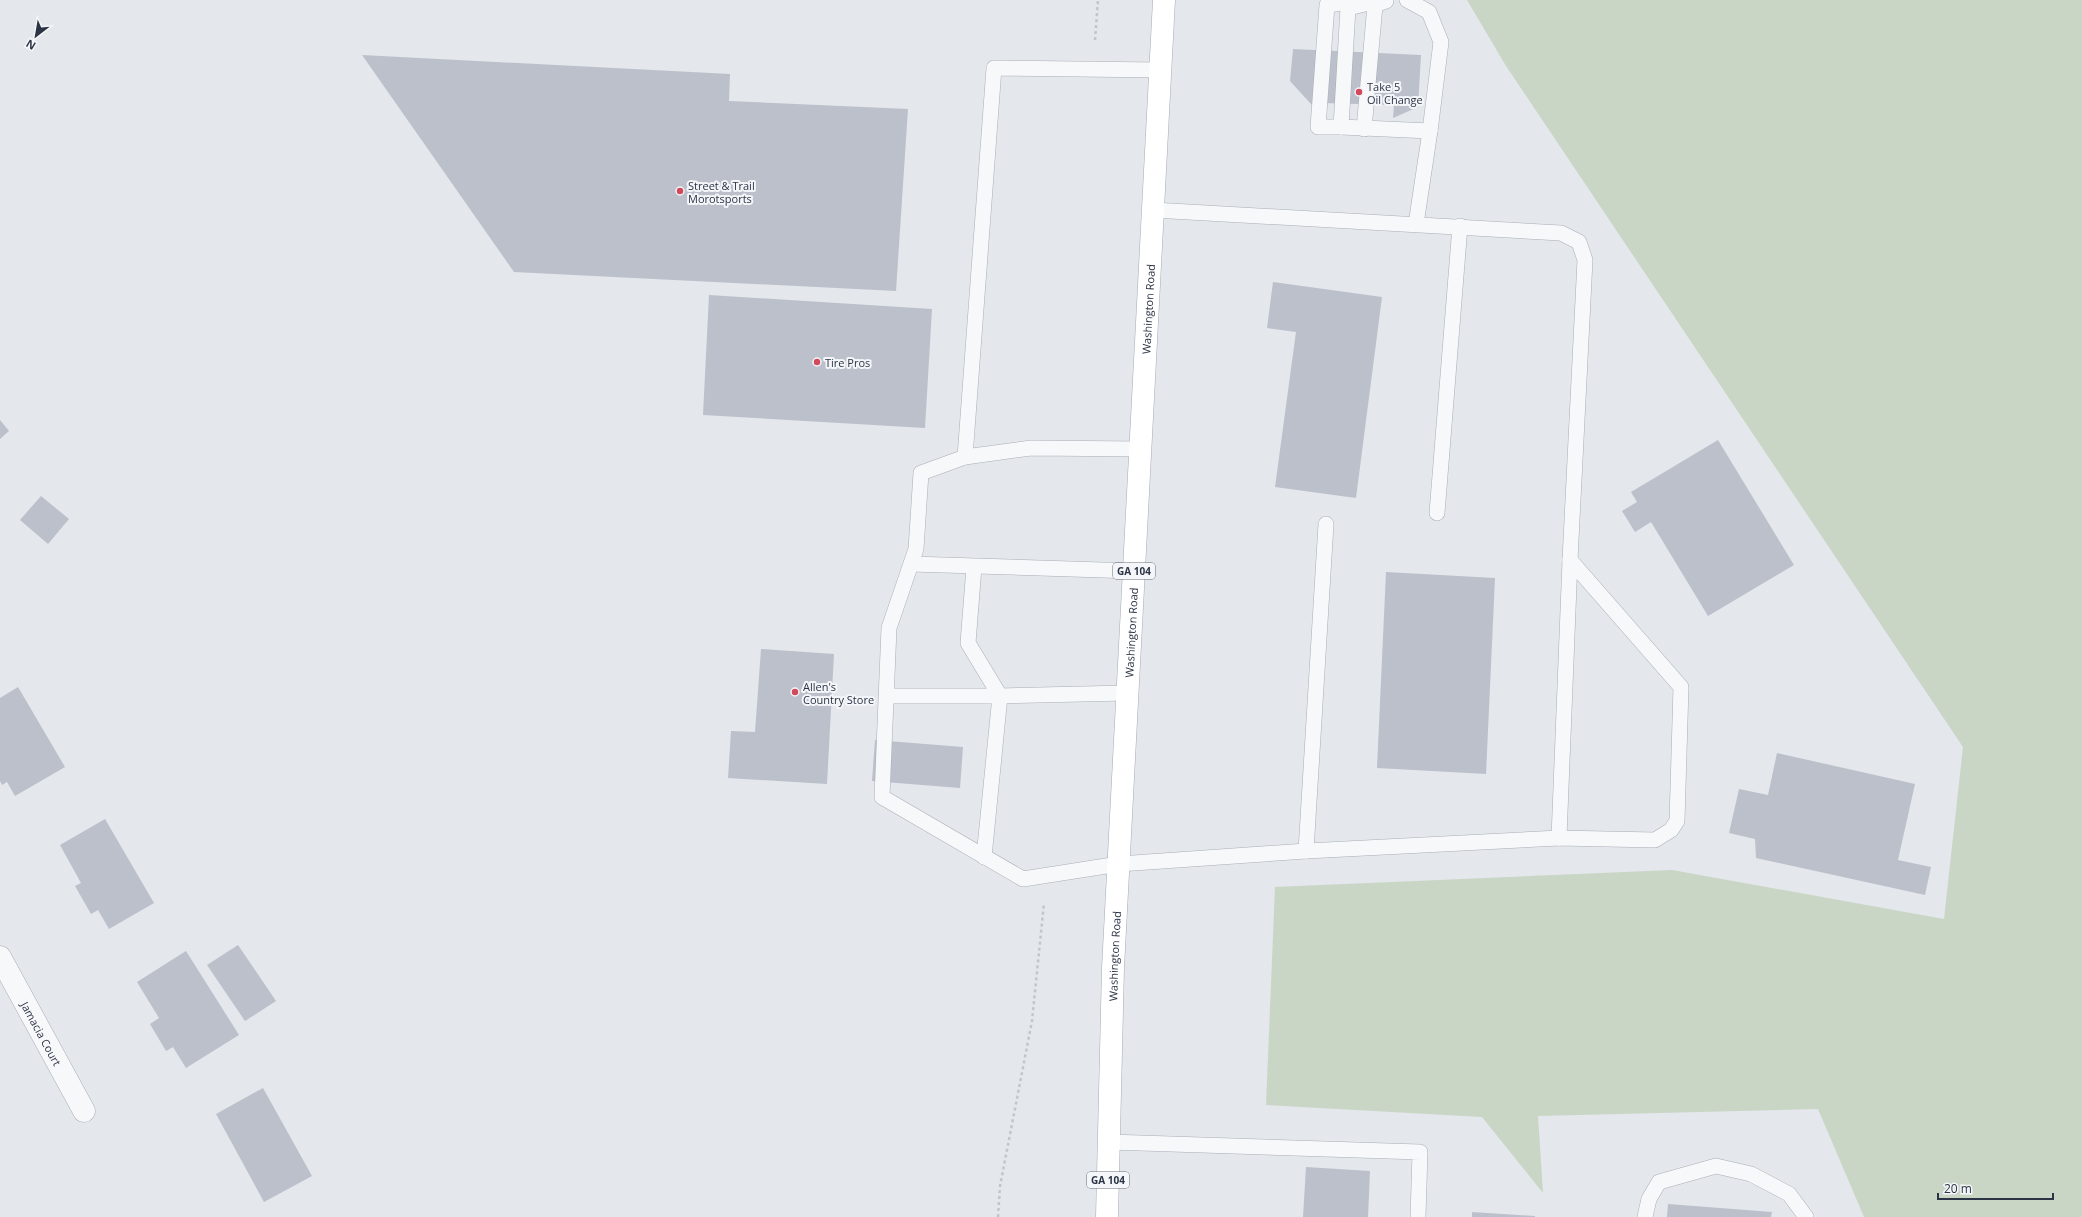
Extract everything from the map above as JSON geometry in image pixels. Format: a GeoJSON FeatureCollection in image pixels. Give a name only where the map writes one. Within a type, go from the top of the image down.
{"type":"FeatureCollection","features":[{"type":"Feature","properties":{"kind":"main road","name":"Washington Road"},"geometry":{"type":"LineString","coordinates":[[1107,1217],[1113,968],[1164,0]]}},
{"type":"Feature","properties":{"kind":"street","name":"Jamacia Court"},"geometry":{"type":"LineString","coordinates":[[0,957],[84,1111]]}},
{"type":"Feature","properties":{"kind":"lane"},"geometry":{"type":"LineString","coordinates":[[1368,0],[1327,5],[1318,127],[1430,131]]}},
{"type":"Feature","properties":{"kind":"lane"},"geometry":{"type":"LineString","coordinates":[[1341,128],[1348,8],[1382,0]]}},
{"type":"Feature","properties":{"kind":"lane"},"geometry":{"type":"LineString","coordinates":[[1364,129],[1375,5],[1388,0]]}},
{"type":"Feature","properties":{"kind":"lane"},"geometry":{"type":"LineString","coordinates":[[1407,0],[1429,12],[1440,42],[1430,131],[1416,224]]}},
{"type":"Feature","properties":{"kind":"lane"},"geometry":{"type":"LineString","coordinates":[[965,457],[994,68],[1160,70]]}},
{"type":"Feature","properties":{"kind":"lane"},"geometry":{"type":"LineString","coordinates":[[1153,210],[1460,226],[1561,233],[1579,242],[1585,260],[1570,560],[1559,838]]}},
{"type":"Feature","properties":{"kind":"lane"},"geometry":{"type":"LineString","coordinates":[[1437,513],[1460,226]]}},
{"type":"Feature","properties":{"kind":"lane"},"geometry":{"type":"LineString","coordinates":[[1140,450],[1031,448],[965,457],[921,473],[916,549],[889,628],[882,797],[1023,879],[1119,864],[1306,850],[1559,838],[1655,840],[1671,830],[1676,821],[1681,687],[1570,560]]}},
{"type":"Feature","properties":{"kind":"lane"},"geometry":{"type":"LineString","coordinates":[[1306,850],[1326,524]]}},
{"type":"Feature","properties":{"kind":"lane"},"geometry":{"type":"LineString","coordinates":[[911,564],[1134,571]]}},
{"type":"Feature","properties":{"kind":"lane"},"geometry":{"type":"LineString","coordinates":[[974,567],[968,643],[1000,696],[984,857]]}},
{"type":"Feature","properties":{"kind":"lane"},"geometry":{"type":"LineString","coordinates":[[887,696],[1000,696],[1128,693]]}},
{"type":"Feature","properties":{"kind":"lane"},"geometry":{"type":"LineString","coordinates":[[1109,1142],[1420,1152],[1418,1217]]}},
{"type":"Feature","properties":{"kind":"lane"},"geometry":{"type":"LineString","coordinates":[[1645,1217],[1649,1199],[1659,1182],[1716,1166],[1751,1174],[1789,1194],[1806,1217]]}},
{"type":"Feature","properties":{"kind":"path"},"geometry":{"type":"LineString","coordinates":[[1093,69],[1098,0]]}},
{"type":"Feature","properties":{"kind":"path"},"geometry":{"type":"LineString","coordinates":[[998,1217],[1000,1186],[1032,1021],[1046,876]]}},
{"type":"Feature","properties":{"kind":"green space"},"geometry":{"type":"Polygon","coordinates":[[[1467,0],[2082,0],[2082,1217],[1864,1217],[1818,1109],[1538,1116],[1543,1193],[1482,1117],[1266,1105],[1275,887],[1672,870],[1944,919],[1963,747],[1506,66],[1467,0]]]}},
{"type":"Feature","properties":{"kind":"building","name":"Take 5 Oil Change"},"geometry":{"type":"Polygon","coordinates":[[[1293,49],[1421,55],[1418,107],[1393,118],[1394,105],[1321,103],[1321,115],[1290,81],[1293,49]]]}},
{"type":"Feature","properties":{"kind":"building","name":"Street & Trail Morotsports"},"geometry":{"type":"Polygon","coordinates":[[[362,55],[730,74],[729,101],[908,109],[896,291],[514,272],[362,55]]]}},
{"type":"Feature","properties":{"kind":"building"},"geometry":{"type":"Polygon","coordinates":[[[1273,282],[1382,297],[1356,498],[1275,487],[1296,332],[1267,328],[1273,282]]]}},
{"type":"Feature","properties":{"kind":"building","name":"Tire Pros"},"geometry":{"type":"Polygon","coordinates":[[[709,295],[932,309],[925,428],[703,415],[709,295]]]}},
{"type":"Feature","properties":{"kind":"building"},"geometry":{"type":"Polygon","coordinates":[[[0,420],[9,431],[0,439],[0,420]]]}},
{"type":"Feature","properties":{"kind":"building"},"geometry":{"type":"Polygon","coordinates":[[[1718,440],[1794,565],[1708,616],[1651,522],[1635,532],[1622,511],[1637,502],[1631,492],[1718,440]]]}},
{"type":"Feature","properties":{"kind":"building"},"geometry":{"type":"Polygon","coordinates":[[[41,496],[69,519],[48,544],[20,520],[41,496]]]}},
{"type":"Feature","properties":{"kind":"building"},"geometry":{"type":"Polygon","coordinates":[[[1386,572],[1495,578],[1486,774],[1377,768],[1386,572]]]}},
{"type":"Feature","properties":{"kind":"building","name":"Allen's Country Store"},"geometry":{"type":"Polygon","coordinates":[[[761,649],[834,654],[827,784],[728,778],[731,731],[755,732],[761,649]]]}},
{"type":"Feature","properties":{"kind":"building"},"geometry":{"type":"Polygon","coordinates":[[[18,687],[65,767],[15,796],[7,782],[2,785],[0,781],[0,698],[18,687]]]}},
{"type":"Feature","properties":{"kind":"building"},"geometry":{"type":"Polygon","coordinates":[[[875,740],[963,747],[960,788],[872,781],[875,740]]]}},
{"type":"Feature","properties":{"kind":"building"},"geometry":{"type":"Polygon","coordinates":[[[1777,753],[1915,784],[1898,860],[1931,867],[1925,895],[1756,858],[1755,839],[1729,833],[1739,789],[1768,795],[1777,753]]]}},
{"type":"Feature","properties":{"kind":"building"},"geometry":{"type":"Polygon","coordinates":[[[105,819],[154,903],[109,929],[98,910],[91,914],[75,886],[81,883],[60,845],[105,819]]]}},
{"type":"Feature","properties":{"kind":"building"},"geometry":{"type":"Polygon","coordinates":[[[238,945],[276,1001],[245,1021],[207,965],[238,945]]]}},
{"type":"Feature","properties":{"kind":"building"},"geometry":{"type":"Polygon","coordinates":[[[186,951],[239,1035],[186,1068],[173,1047],[166,1051],[150,1024],[159,1018],[137,982],[186,951]]]}},
{"type":"Feature","properties":{"kind":"building"},"geometry":{"type":"Polygon","coordinates":[[[263,1088],[312,1176],[264,1202],[216,1114],[263,1088]]]}},
{"type":"Feature","properties":{"kind":"building"},"geometry":{"type":"Polygon","coordinates":[[[1306,1167],[1370,1171],[1368,1217],[1303,1217],[1306,1167]]]}},
{"type":"Feature","properties":{"kind":"building"},"geometry":{"type":"Polygon","coordinates":[[[1668,1204],[1772,1212],[1771,1217],[1667,1217],[1668,1204]]]}},
{"type":"Feature","properties":{"kind":"building"},"geometry":{"type":"Polygon","coordinates":[[[1472,1212],[1535,1216],[1535,1217],[1472,1217],[1472,1212]]]}},
{"type":"Feature","properties":{"kind":"place","name":"Take 5 Oil Change"},"geometry":{"type":"Point","coordinates":[1359,92]}},
{"type":"Feature","properties":{"kind":"place","name":"Street & Trail Morotsports"},"geometry":{"type":"Point","coordinates":[680,191]}},
{"type":"Feature","properties":{"kind":"place","name":"Tire Pros"},"geometry":{"type":"Point","coordinates":[817,362]}},
{"type":"Feature","properties":{"kind":"place","name":"Allen's Country Store"},"geometry":{"type":"Point","coordinates":[795,692]}}]}
